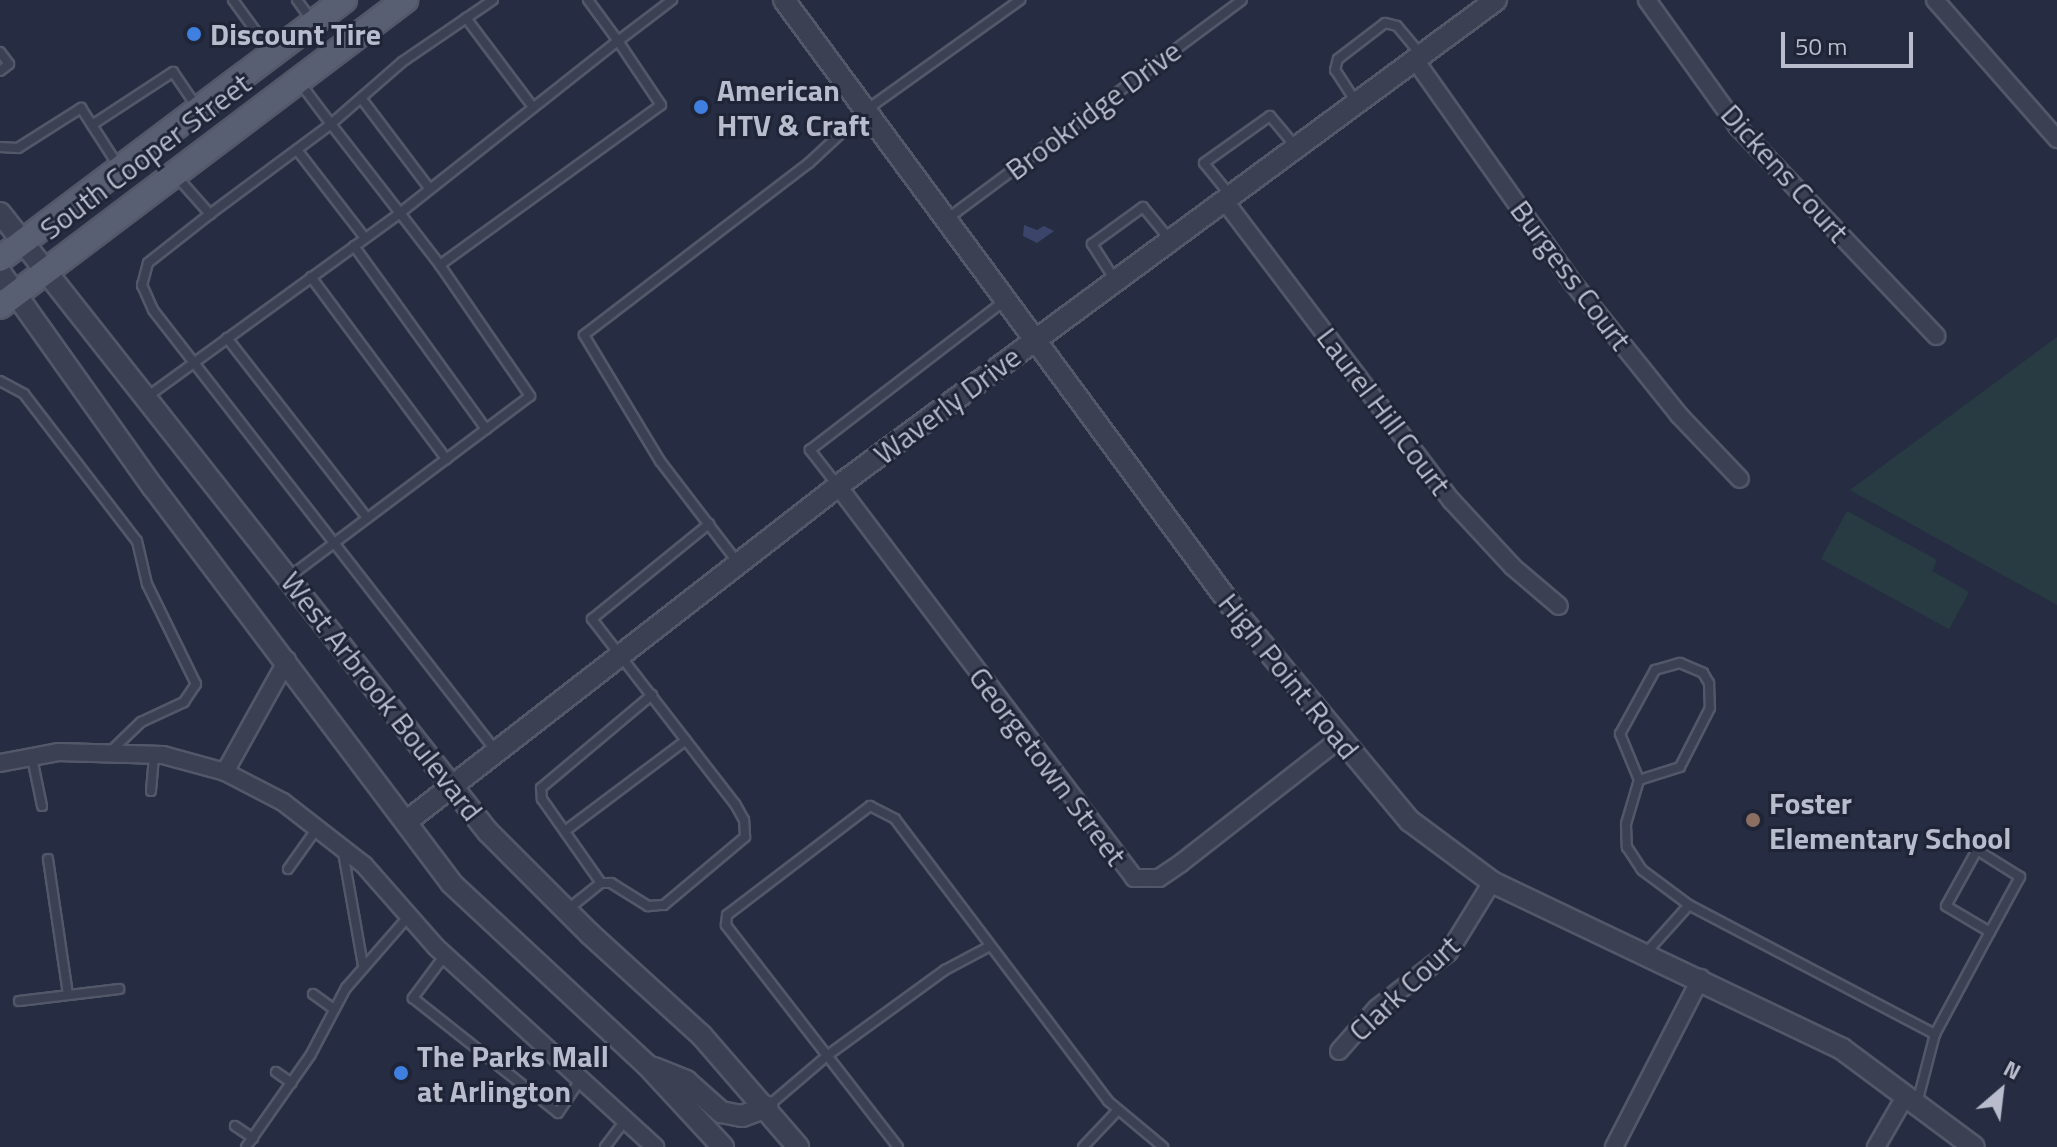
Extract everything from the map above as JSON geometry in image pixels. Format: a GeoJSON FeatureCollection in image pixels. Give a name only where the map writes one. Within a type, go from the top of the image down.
{"type":"FeatureCollection","features":[{"type":"Feature","properties":{"kind":"main road","name":"South Cooper Street"},"geometry":{"type":"LineString","coordinates":[[0,259],[274,56],[344,0]]}},
{"type":"Feature","properties":{"kind":"main road","name":"South Cooper Street"},"geometry":{"type":"LineString","coordinates":[[8,300],[405,0]]}},
{"type":"Feature","properties":{"kind":"street","name":"High Point Road"},"geometry":{"type":"LineString","coordinates":[[784,0],[1239,616],[1410,821],[1492,882],[1701,978],[1842,1049],[1974,1147]]}},
{"type":"Feature","properties":{"kind":"street","name":"Dickens Court"},"geometry":{"type":"LineString","coordinates":[[1647,0],[1738,127],[1936,336]]}},
{"type":"Feature","properties":{"kind":"street"},"geometry":{"type":"LineString","coordinates":[[1935,0],[2057,139]]}},
{"type":"Feature","properties":{"kind":"street","name":"Waverly Drive"},"geometry":{"type":"LineString","coordinates":[[406,822],[838,486],[1418,57],[1486,3]]}},
{"type":"Feature","properties":{"kind":"street","name":"Burgess Court"},"geometry":{"type":"LineString","coordinates":[[1418,57],[1573,283],[1679,415],[1740,479]]}},
{"type":"Feature","properties":{"kind":"street","name":"Laurel Hill Court"},"geometry":{"type":"LineString","coordinates":[[1228,198],[1451,500],[1513,567],[1559,606]]}},
{"type":"Feature","properties":{"kind":"street","name":"West Arbrook Boulevard"},"geometry":{"type":"LineString","coordinates":[[0,213],[488,832],[566,910],[702,1036],[767,1107],[798,1147]]}},
{"type":"Feature","properties":{"kind":"street","name":"West Arbrook Boulevard"},"geometry":{"type":"LineString","coordinates":[[0,272],[8,300],[287,660],[476,912],[647,1065],[723,1147]]}},
{"type":"Feature","properties":{"kind":"street","name":"Georgetown Street"},"geometry":{"type":"LineString","coordinates":[[838,486],[1134,878],[1159,878],[1341,738]]}},
{"type":"Feature","properties":{"kind":"street"},"geometry":{"type":"LineString","coordinates":[[225,772],[287,660]]}},
{"type":"Feature","properties":{"kind":"street"},"geometry":{"type":"LineString","coordinates":[[0,763],[32,757],[110,752],[154,754],[225,772],[318,826],[445,955],[655,1147]]}},
{"type":"Feature","properties":{"kind":"street","name":"Clark Court"},"geometry":{"type":"LineString","coordinates":[[1339,1051],[1377,1008],[1449,952],[1492,882]]}},
{"type":"Feature","properties":{"kind":"street"},"geometry":{"type":"LineString","coordinates":[[1614,1147],[1701,978]]}},
{"type":"Feature","properties":{"kind":"street"},"geometry":{"type":"LineString","coordinates":[[647,1065],[686,1081],[721,1112],[742,1116],[767,1107]]}},
{"type":"Feature","properties":{"kind":"street"},"geometry":{"type":"LineString","coordinates":[[1876,1147],[1911,1099]]}},
{"type":"Feature","properties":{"kind":"lane"},"geometry":{"type":"LineString","coordinates":[[233,0],[274,56]]}},
{"type":"Feature","properties":{"kind":"lane"},"geometry":{"type":"LineString","coordinates":[[297,0],[315,24]]}},
{"type":"Feature","properties":{"kind":"lane"},"geometry":{"type":"LineString","coordinates":[[493,0],[148,263],[142,285],[153,310],[196,361],[495,750]]}},
{"type":"Feature","properties":{"kind":"lane"},"geometry":{"type":"LineString","coordinates":[[440,265],[661,105],[588,0]]}},
{"type":"Feature","properties":{"kind":"lane"},"geometry":{"type":"LineString","coordinates":[[147,397],[400,213],[618,41],[659,4],[672,0]]}},
{"type":"Feature","properties":{"kind":"lane"},"geometry":{"type":"LineString","coordinates":[[738,563],[660,461],[584,335],[809,163],[865,111],[1020,0]]}},
{"type":"Feature","properties":{"kind":"lane","name":"Brookridge Drive"},"geometry":{"type":"LineString","coordinates":[[945,221],[1242,0]]}},
{"type":"Feature","properties":{"kind":"lane"},"geometry":{"type":"LineString","coordinates":[[466,18],[532,106]]}},
{"type":"Feature","properties":{"kind":"lane"},"geometry":{"type":"LineString","coordinates":[[1356,103],[1335,70],[1338,59],[1385,23],[1397,26],[1418,57]]}},
{"type":"Feature","properties":{"kind":"lane"},"geometry":{"type":"LineString","coordinates":[[0,52],[9,64],[0,71]]}},
{"type":"Feature","properties":{"kind":"lane"},"geometry":{"type":"LineString","coordinates":[[92,125],[173,72],[200,111]]}},
{"type":"Feature","properties":{"kind":"lane"},"geometry":{"type":"LineString","coordinates":[[289,577],[530,396],[440,265],[297,80]]}},
{"type":"Feature","properties":{"kind":"lane"},"geometry":{"type":"LineString","coordinates":[[361,98],[429,188]]}},
{"type":"Feature","properties":{"kind":"lane"},"geometry":{"type":"LineString","coordinates":[[0,147],[18,148],[81,108],[120,169]]}},
{"type":"Feature","properties":{"kind":"lane"},"geometry":{"type":"LineString","coordinates":[[1228,198],[1204,163],[1270,116],[1296,147]]}},
{"type":"Feature","properties":{"kind":"lane"},"geometry":{"type":"LineString","coordinates":[[297,150],[365,238]]}},
{"type":"Feature","properties":{"kind":"lane"},"geometry":{"type":"LineString","coordinates":[[174,174],[210,214]]}},
{"type":"Feature","properties":{"kind":"lane"},"geometry":{"type":"LineString","coordinates":[[1116,280],[1092,244],[1143,207],[1170,240]]}},
{"type":"Feature","properties":{"kind":"lane"},"geometry":{"type":"LineString","coordinates":[[354,246],[486,429]]}},
{"type":"Feature","properties":{"kind":"lane"},"geometry":{"type":"LineString","coordinates":[[311,277],[446,459]]}},
{"type":"Feature","properties":{"kind":"lane"},"geometry":{"type":"LineString","coordinates":[[838,486],[810,450],[1005,300]]}},
{"type":"Feature","properties":{"kind":"lane"},"geometry":{"type":"LineString","coordinates":[[227,338],[367,518]]}},
{"type":"Feature","properties":{"kind":"lane"},"geometry":{"type":"LineString","coordinates":[[0,381],[24,394],[137,541],[147,584],[196,684],[184,702],[141,722],[110,752]]}},
{"type":"Feature","properties":{"kind":"lane"},"geometry":{"type":"LineString","coordinates":[[566,910],[601,883],[611,883],[648,906],[664,905],[745,837],[744,820],[735,804],[592,619],[709,524]]}},
{"type":"Feature","properties":{"kind":"lane"},"geometry":{"type":"LineString","coordinates":[[1639,780],[1680,767],[1710,708],[1709,683],[1703,673],[1668,663],[1647,680],[1620,734],[1639,780],[1626,824],[1627,847],[1642,870],[1689,905],[1935,1034]]}},
{"type":"Feature","properties":{"kind":"lane"},"geometry":{"type":"LineString","coordinates":[[601,883],[565,831],[541,788],[652,695]]}},
{"type":"Feature","properties":{"kind":"lane"},"geometry":{"type":"LineString","coordinates":[[565,831],[686,740]]}},
{"type":"Feature","properties":{"kind":"lane"},"geometry":{"type":"LineString","coordinates":[[151,791],[154,754]]}},
{"type":"Feature","properties":{"kind":"lane"},"geometry":{"type":"LineString","coordinates":[[32,757],[42,806]]}},
{"type":"Feature","properties":{"kind":"lane"},"geometry":{"type":"LineString","coordinates":[[898,1147],[737,942],[727,915],[870,806],[895,819],[988,947],[1118,1110],[1163,1147]]}},
{"type":"Feature","properties":{"kind":"lane"},"geometry":{"type":"LineString","coordinates":[[288,869],[318,826]]}},
{"type":"Feature","properties":{"kind":"lane"},"geometry":{"type":"LineString","coordinates":[[342,847],[363,965]]}},
{"type":"Feature","properties":{"kind":"lane"},"geometry":{"type":"LineString","coordinates":[[1911,1099],[1935,1034],[1990,932],[2020,874],[1977,850],[1946,906],[1990,932]]}},
{"type":"Feature","properties":{"kind":"lane"},"geometry":{"type":"LineString","coordinates":[[48,859],[68,995]]}},
{"type":"Feature","properties":{"kind":"lane"},"geometry":{"type":"LineString","coordinates":[[1644,954],[1689,905]]}},
{"type":"Feature","properties":{"kind":"lane"},"geometry":{"type":"LineString","coordinates":[[246,1147],[292,1083],[363,965],[407,918]]}},
{"type":"Feature","properties":{"kind":"lane"},"geometry":{"type":"LineString","coordinates":[[767,1107],[828,1055],[964,956],[988,947]]}},
{"type":"Feature","properties":{"kind":"lane"},"geometry":{"type":"LineString","coordinates":[[445,955],[413,998],[558,1113],[581,1080]]}},
{"type":"Feature","properties":{"kind":"lane"},"geometry":{"type":"LineString","coordinates":[[19,1001],[119,989]]}},
{"type":"Feature","properties":{"kind":"lane"},"geometry":{"type":"LineString","coordinates":[[313,994],[334,1009]]}},
{"type":"Feature","properties":{"kind":"lane"},"geometry":{"type":"LineString","coordinates":[[276,1072],[292,1083]]}},
{"type":"Feature","properties":{"kind":"lane"},"geometry":{"type":"LineString","coordinates":[[1083,1147],[1118,1110]]}},
{"type":"Feature","properties":{"kind":"lane"},"geometry":{"type":"LineString","coordinates":[[605,1147],[626,1119]]}},
{"type":"Feature","properties":{"kind":"lane"},"geometry":{"type":"LineString","coordinates":[[235,1126],[253,1138]]}},
{"type":"Feature","properties":{"kind":"shaded area"},"geometry":{"type":"Polygon","coordinates":[[[2057,337],[2057,605],[1850,490],[2057,337]]]}},
{"type":"Feature","properties":{"kind":"shaded area"},"geometry":{"type":"Polygon","coordinates":[[[1847,511],[1937,560],[1932,571],[1969,592],[1949,629],[1821,559],[1847,511]]]}},
{"type":"Feature","properties":{"kind":"water"},"geometry":{"type":"Polygon","coordinates":[[[1024,225],[1037,230],[1044,226],[1054,231],[1037,243],[1023,236],[1024,225]]]}},
{"type":"Feature","properties":{"kind":"place","name":"Discount Tire"},"geometry":{"type":"Point","coordinates":[194,34]}},
{"type":"Feature","properties":{"kind":"place","name":"American HTV & Craft"},"geometry":{"type":"Point","coordinates":[701,107]}},
{"type":"Feature","properties":{"kind":"place","name":"Foster Elementary School"},"geometry":{"type":"Point","coordinates":[1753,820]}},
{"type":"Feature","properties":{"kind":"place","name":"The Parks Mall at Arlington"},"geometry":{"type":"Point","coordinates":[401,1073]}}]}
